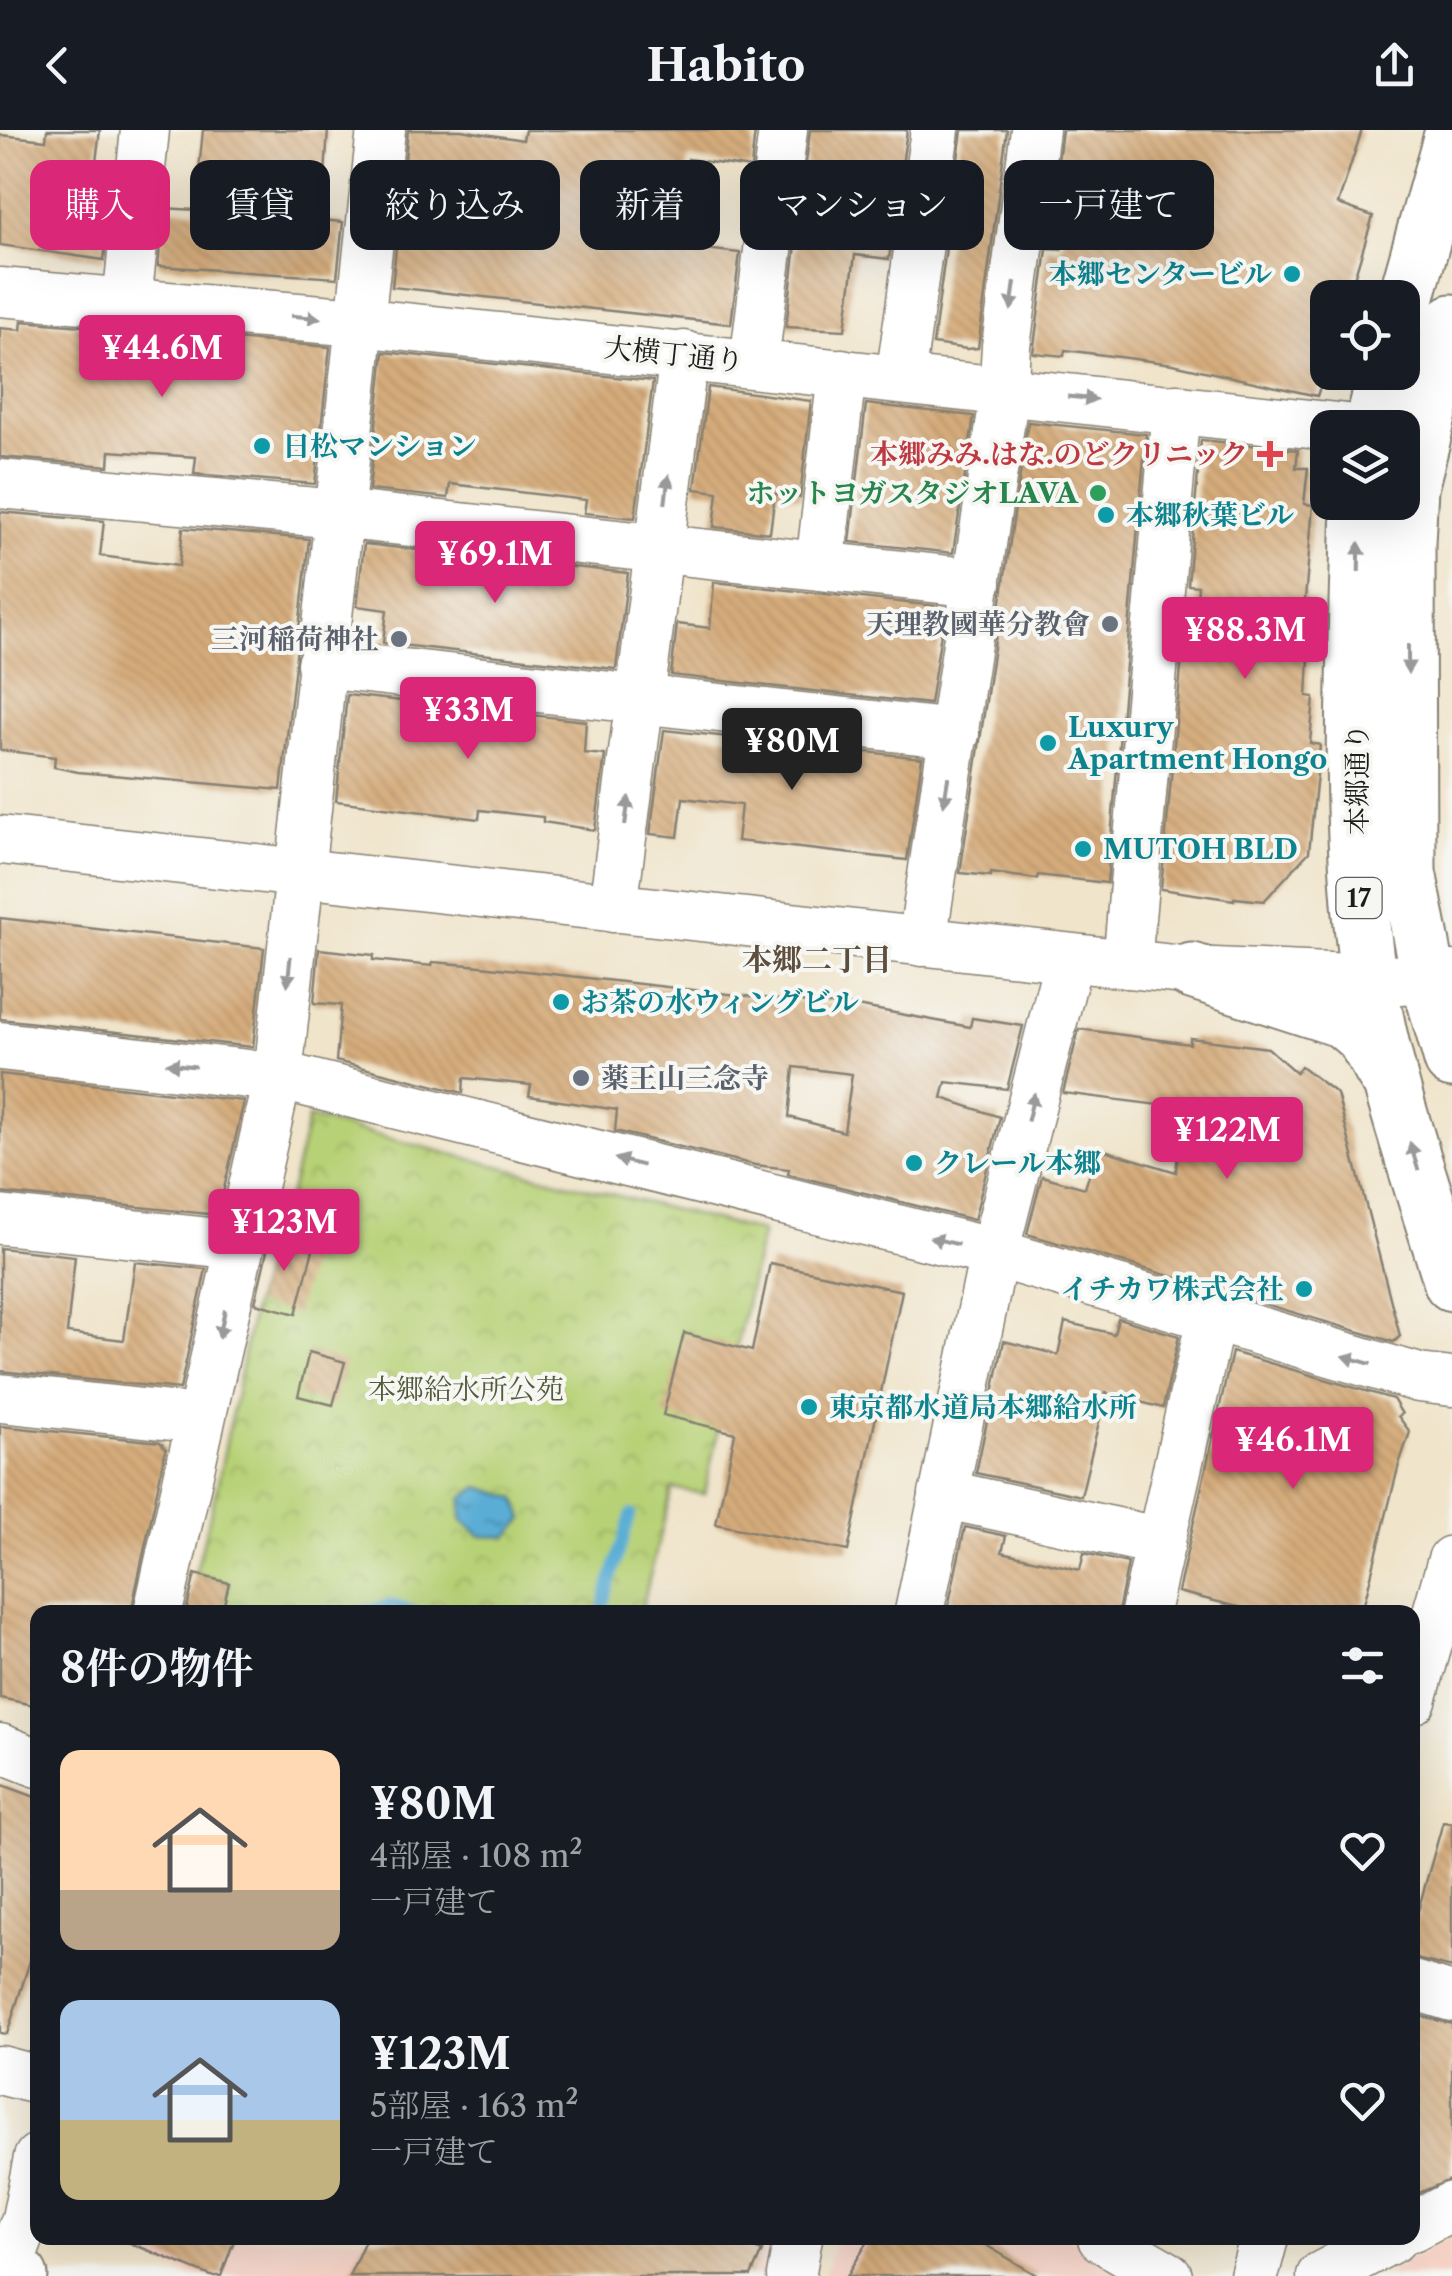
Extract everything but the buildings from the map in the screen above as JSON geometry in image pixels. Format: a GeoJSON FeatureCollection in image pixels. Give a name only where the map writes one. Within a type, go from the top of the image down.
{"type":"FeatureCollection","features":[{"type":"Feature","properties":{"kind":"highway"},"geometry":{"type":"LineString","coordinates":[[1411,280],[1452,135]]}},
{"type":"Feature","properties":{"kind":"highway","name":"本郷通り"},"geometry":{"type":"LineString","coordinates":[[1420,415],[1452,322]]}},
{"type":"Feature","properties":{"kind":"highway","name":"本郷通り"},"geometry":{"type":"LineString","coordinates":[[1360,520],[1356,874],[1369,978],[1394,1088],[1452,1283]]}},
{"type":"Feature","properties":{"kind":"highway","name":"本郷通り"},"geometry":{"type":"LineString","coordinates":[[1409,520],[1408,872],[1440,976],[1452,1060]]}},
{"type":"Feature","properties":{"kind":"highway"},"geometry":{"type":"LineString","coordinates":[[1192,971],[1343,1020],[1363,1037],[1394,1088]]}},
{"type":"Feature","properties":{"kind":"street"},"geometry":{"type":"LineString","coordinates":[[127,302],[144,130]]}},
{"type":"Feature","properties":{"kind":"street"},"geometry":{"type":"LineString","coordinates":[[160,1605],[278,1075],[381,130]]}},
{"type":"Feature","properties":{"kind":"street"},"geometry":{"type":"LineString","coordinates":[[754,363],[783,130]]}},
{"type":"Feature","properties":{"kind":"street"},"geometry":{"type":"LineString","coordinates":[[900,380],[935,130]]}},
{"type":"Feature","properties":{"kind":"street"},"geometry":{"type":"LineString","coordinates":[[922,942],[1005,390],[1006,346],[1035,130]]}},
{"type":"Feature","properties":{"kind":"street","name":"大横丁通り"},"geometry":{"type":"LineString","coordinates":[[0,292],[684,354],[1310,424]]}},
{"type":"Feature","properties":{"kind":"street"},"geometry":{"type":"LineString","coordinates":[[614,908],[684,354]]}},
{"type":"Feature","properties":{"kind":"street"},"geometry":{"type":"LineString","coordinates":[[820,566],[842,373]]}},
{"type":"Feature","properties":{"kind":"street"},"geometry":{"type":"LineString","coordinates":[[1126,964],[1176,408]]}},
{"type":"Feature","properties":{"kind":"street"},"geometry":{"type":"LineString","coordinates":[[0,484],[338,514],[977,583]]}},
{"type":"Feature","properties":{"kind":"street"},"geometry":{"type":"LineString","coordinates":[[321,664],[955,734]]}},
{"type":"Feature","properties":{"kind":"street"},"geometry":{"type":"LineString","coordinates":[[0,840],[1192,971],[1400,980],[1440,976]]}},
{"type":"Feature","properties":{"kind":"street"},"geometry":{"type":"LineString","coordinates":[[920,1605],[994,1253],[1068,958]]}},
{"type":"Feature","properties":{"kind":"street"},"geometry":{"type":"LineString","coordinates":[[0,1046],[278,1075],[994,1253],[1419,1378],[1452,1382]]}},
{"type":"Feature","properties":{"kind":"street"},"geometry":{"type":"LineString","coordinates":[[0,1220],[239,1245]]}},
{"type":"Feature","properties":{"kind":"street"},"geometry":{"type":"LineString","coordinates":[[1147,1605],[1210,1318]]}},
{"type":"Feature","properties":{"kind":"street"},"geometry":{"type":"LineString","coordinates":[[0,1398],[200,1419]]}},
{"type":"Feature","properties":{"kind":"street"},"geometry":{"type":"LineString","coordinates":[[943,1494],[1161,1542]]}},
{"type":"Feature","properties":{"kind":"street"},"geometry":{"type":"LineString","coordinates":[[1420,1672],[1452,1560]]}},
{"type":"Feature","properties":{"kind":"street"},"geometry":{"type":"LineString","coordinates":[[0,1748],[30,1761]]}},
{"type":"Feature","properties":{"kind":"street"},"geometry":{"type":"LineString","coordinates":[[1420,1987],[1452,1996]]}},
{"type":"Feature","properties":{"kind":"street"},"geometry":{"type":"LineString","coordinates":[[0,2070],[30,2078]]}},
{"type":"Feature","properties":{"kind":"street"},"geometry":{"type":"LineString","coordinates":[[9,2272],[30,2199]]}},
{"type":"Feature","properties":{"kind":"street"},"geometry":{"type":"LineString","coordinates":[[1420,2223],[1452,2206]]}},
{"type":"Feature","properties":{"kind":"street"},"geometry":{"type":"LineString","coordinates":[[791,2276],[797,2245]]}},
{"type":"Feature","properties":{"kind":"street"},"geometry":{"type":"LineString","coordinates":[[1114,2245],[1168,2276]]}},
{"type":"Feature","properties":{"kind":"street"},"geometry":{"type":"LineString","coordinates":[[1254,2276],[1262,2245]]}},
{"type":"Feature","properties":{"kind":"street"},"geometry":{"type":"LineString","coordinates":[[1321,2276],[1380,2245]]}},
{"type":"Feature","properties":{"kind":"shaded area"},"geometry":{"type":"Polygon","coordinates":[[[1452,2235],[1452,2276],[1382,2276],[1452,2235]]]}},
{"type":"Feature","properties":{"kind":"shaded area"},"geometry":{"type":"Polygon","coordinates":[[[112,2245],[782,2245],[777,2276],[192,2276],[112,2245]]]}},
{"type":"Feature","properties":{"kind":"shaded area"},"geometry":{"type":"Polygon","coordinates":[[[832,2245],[1085,2245],[1141,2276],[825,2276],[832,2245]]]}},
{"type":"Feature","properties":{"kind":"green space","name":"本郷給水所公苑"},"geometry":{"type":"Polygon","coordinates":[[[308,1118],[762,1232],[704,1494],[672,1488],[643,1605],[224,1605],[229,1583],[195,1574],[254,1303],[273,1234],[284,1217],[308,1118]]]}},
{"type":"Feature","properties":{"kind":"water"},"geometry":{"type":"Polygon","coordinates":[[[479,1487],[516,1498],[524,1519],[507,1537],[481,1536],[462,1520],[462,1499],[479,1487]]]}},
{"type":"Feature","properties":{"kind":"waterway"},"geometry":{"type":"LineString","coordinates":[[603,1605],[631,1514]]}},
{"type":"Feature","properties":{"kind":"place","name":"本郷センタービル"},"geometry":{"type":"Point","coordinates":[1292,274]}},
{"type":"Feature","properties":{"kind":"place","name":"日松マンション"},"geometry":{"type":"Point","coordinates":[262,446]}},
{"type":"Feature","properties":{"kind":"place","name":"本郷みみ.はな.のどクリニック"},"geometry":{"type":"Point","coordinates":[1270,454]}},
{"type":"Feature","properties":{"kind":"place","name":"ホットヨガスタジオLAVA"},"geometry":{"type":"Point","coordinates":[1098,493]}},
{"type":"Feature","properties":{"kind":"place","name":"本郷秋葉ビル"},"geometry":{"type":"Point","coordinates":[1106,515]}},
{"type":"Feature","properties":{"kind":"place","name":"天理教國華分教會"},"geometry":{"type":"Point","coordinates":[1110,624]}},
{"type":"Feature","properties":{"kind":"place","name":"三河稲荷神社"},"geometry":{"type":"Point","coordinates":[399,639]}},
{"type":"Feature","properties":{"kind":"place","name":"Luxury Apartment Hongo"},"geometry":{"type":"Point","coordinates":[1048,743]}},
{"type":"Feature","properties":{"kind":"place","name":"MUTOH BLD"},"geometry":{"type":"Point","coordinates":[1083,849]}},
{"type":"Feature","properties":{"kind":"place","name":"お茶の水ウィングビル"},"geometry":{"type":"Point","coordinates":[561,1002]}},
{"type":"Feature","properties":{"kind":"place","name":"薬王山三念寺"},"geometry":{"type":"Point","coordinates":[581,1078]}},
{"type":"Feature","properties":{"kind":"place","name":"クレール本郷"},"geometry":{"type":"Point","coordinates":[914,1163]}},
{"type":"Feature","properties":{"kind":"place","name":"イチカワ株式会社"},"geometry":{"type":"Point","coordinates":[1304,1289]}},
{"type":"Feature","properties":{"kind":"place","name":"東京都水道局本郷給水所"},"geometry":{"type":"Point","coordinates":[809,1407]}},
{"type":"Feature","properties":{"kind":"district","name":"本郷二丁目"},"geometry":{"type":"Point","coordinates":[817,960]}}]}
